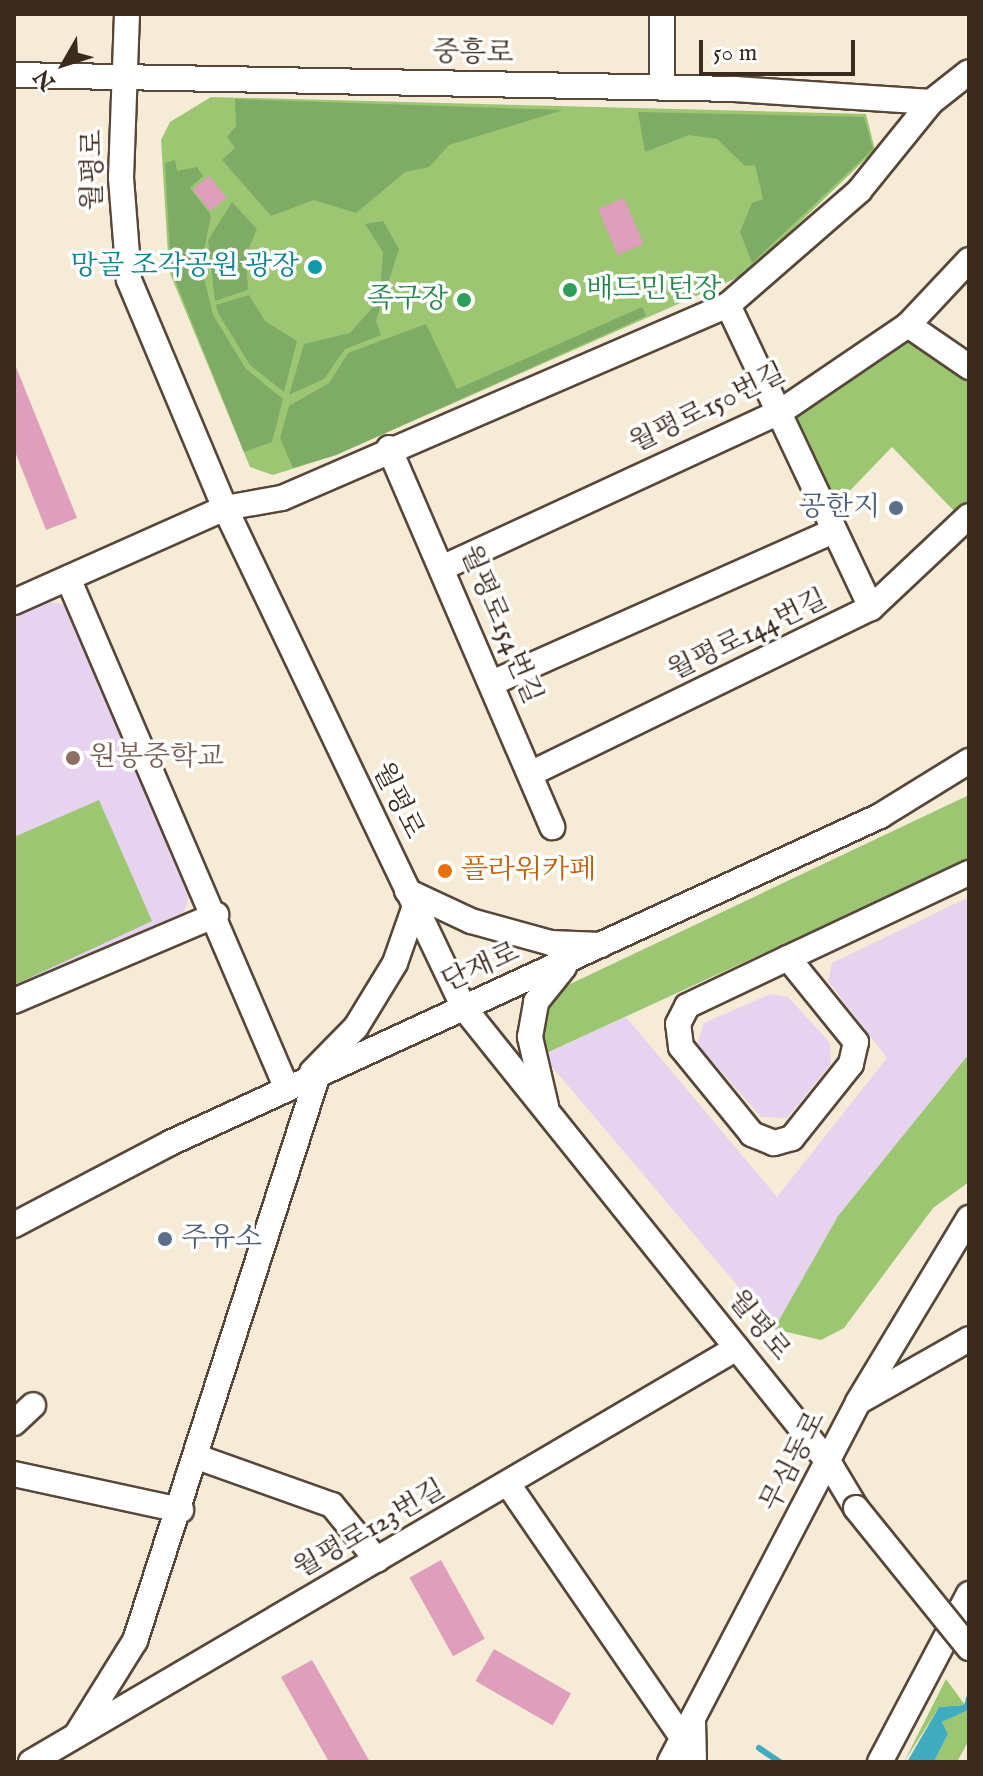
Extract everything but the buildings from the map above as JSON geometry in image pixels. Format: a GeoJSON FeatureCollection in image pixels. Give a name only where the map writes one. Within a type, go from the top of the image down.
{"type":"FeatureCollection","features":[{"type":"Feature","properties":{"kind":"street","name":"월평로"},"geometry":{"type":"LineString","coordinates":[[127,14],[121,178],[129,280],[225,508],[464,1008],[829,1463],[856,1508],[969,1648]]}},
{"type":"Feature","properties":{"kind":"street"},"geometry":{"type":"LineString","coordinates":[[662,14],[662,88]]}},
{"type":"Feature","properties":{"kind":"street","name":"중흥로"},"geometry":{"type":"LineString","coordinates":[[14,75],[662,88],[931,102]]}},
{"type":"Feature","properties":{"kind":"street"},"geometry":{"type":"LineString","coordinates":[[14,602],[225,508],[282,498],[389,448],[728,305],[859,191],[931,102],[966,81]]}},
{"type":"Feature","properties":{"kind":"street","name":"월평로150번길"},"geometry":{"type":"LineString","coordinates":[[444,567],[780,412],[908,325],[969,260]]}},
{"type":"Feature","properties":{"kind":"street"},"geometry":{"type":"LineString","coordinates":[[728,305],[780,412],[831,532],[871,608]]}},
{"type":"Feature","properties":{"kind":"street"},"geometry":{"type":"LineString","coordinates":[[908,325],[969,367]]}},
{"type":"Feature","properties":{"kind":"street","name":"월평로154번길"},"geometry":{"type":"LineString","coordinates":[[389,448],[444,567],[552,827]]}},
{"type":"Feature","properties":{"kind":"street","name":"월평로144번길"},"geometry":{"type":"LineString","coordinates":[[530,774],[871,608],[969,516]]}},
{"type":"Feature","properties":{"kind":"street"},"geometry":{"type":"LineString","coordinates":[[492,683],[831,532]]}},
{"type":"Feature","properties":{"kind":"street"},"geometry":{"type":"LineString","coordinates":[[68,578],[216,915],[302,1081]]}},
{"type":"Feature","properties":{"kind":"street","name":"단재로"},"geometry":{"type":"LineString","coordinates":[[14,1225],[302,1081],[608,945],[880,816],[969,761]]}},
{"type":"Feature","properties":{"kind":"street"},"geometry":{"type":"LineString","coordinates":[[788,958],[856,1042],[851,1064],[802,1126],[774,1143],[752,1134],[681,1047],[678,1024],[687,1006],[788,958],[969,873]]}},
{"type":"Feature","properties":{"kind":"street"},"geometry":{"type":"LineString","coordinates":[[74,1739],[135,1641],[200,1458],[302,1081],[356,1027],[395,963],[411,898],[471,921],[538,940],[608,945]]}},
{"type":"Feature","properties":{"kind":"street"},"geometry":{"type":"LineString","coordinates":[[14,1001],[216,915]]}},
{"type":"Feature","properties":{"kind":"street"},"geometry":{"type":"LineString","coordinates":[[547,1112],[530,1037],[536,1002],[567,963]]}},
{"type":"Feature","properties":{"kind":"street","name":"무심동로"},"geometry":{"type":"LineString","coordinates":[[670,1762],[829,1463],[858,1402],[969,1218]]}},
{"type":"Feature","properties":{"kind":"street"},"geometry":{"type":"LineString","coordinates":[[858,1402],[969,1339]]}},
{"type":"Feature","properties":{"kind":"street","name":"월평로123번길"},"geometry":{"type":"LineString","coordinates":[[31,1762],[737,1348]]}},
{"type":"Feature","properties":{"kind":"street"},"geometry":{"type":"LineString","coordinates":[[14,1423],[33,1405]]}},
{"type":"Feature","properties":{"kind":"street"},"geometry":{"type":"LineString","coordinates":[[200,1458],[332,1505],[377,1560]]}},
{"type":"Feature","properties":{"kind":"street"},"geometry":{"type":"LineString","coordinates":[[14,1474],[181,1510]]}},
{"type":"Feature","properties":{"kind":"street"},"geometry":{"type":"LineString","coordinates":[[508,1484],[687,1728],[694,1762]]}},
{"type":"Feature","properties":{"kind":"street"},"geometry":{"type":"LineString","coordinates":[[880,1762],[969,1594]]}},
{"type":"Feature","properties":{"kind":"shaded area","name":"원봉중학교"},"geometry":{"type":"Polygon","coordinates":[[[51,602],[70,606],[189,897],[184,912],[14,989],[14,618],[51,602]]]}},
{"type":"Feature","properties":{"kind":"shaded area"},"geometry":{"type":"Polygon","coordinates":[[[969,897],[969,1054],[838,1216],[774,1329],[542,1055],[626,1017],[777,1197],[887,1058],[828,981],[832,963],[969,897]]]}},
{"type":"Feature","properties":{"kind":"shaded area"},"geometry":{"type":"Polygon","coordinates":[[[770,994],[788,997],[830,1043],[831,1064],[787,1118],[761,1117],[697,1044],[704,1023],[770,994]]]}},
{"type":"Feature","properties":{"kind":"green space"},"geometry":{"type":"Polygon","coordinates":[[[211,97],[866,114],[875,150],[746,274],[336,455],[273,475],[250,467],[169,271],[161,140],[170,122],[211,97]]]}},
{"type":"Feature","properties":{"kind":"green space"},"geometry":{"type":"Polygon","coordinates":[[[235,99],[563,110],[449,145],[429,167],[405,172],[356,213],[314,200],[271,216],[222,160],[235,148],[227,137],[236,126],[235,99]]]}},
{"type":"Feature","properties":{"kind":"green space"},"geometry":{"type":"Polygon","coordinates":[[[638,112],[864,117],[873,149],[752,263],[740,232],[752,203],[763,199],[755,165],[745,166],[717,139],[689,135],[645,152],[638,112]]]}},
{"type":"Feature","properties":{"kind":"green space"},"geometry":{"type":"Polygon","coordinates":[[[175,160],[177,171],[197,167],[203,176],[190,188],[211,215],[201,266],[213,315],[246,369],[283,399],[272,442],[244,452],[171,270],[165,163],[175,160]]]}},
{"type":"Feature","properties":{"kind":"green space"},"geometry":{"type":"Polygon","coordinates":[[[232,202],[257,229],[246,255],[248,290],[215,301],[208,240],[232,202]]]}},
{"type":"Feature","properties":{"kind":"green space"},"geometry":{"type":"Polygon","coordinates":[[[383,221],[399,249],[376,321],[381,335],[345,349],[324,379],[289,395],[304,344],[350,333],[380,299],[383,252],[365,224],[383,221]]]}},
{"type":"Feature","properties":{"kind":"green space"},"geometry":{"type":"Polygon","coordinates":[[[249,295],[265,321],[297,341],[284,392],[250,365],[218,313],[216,305],[249,295]]]}},
{"type":"Feature","properties":{"kind":"green space"},"geometry":{"type":"Polygon","coordinates":[[[642,307],[646,316],[336,455],[293,468],[280,438],[289,406],[329,383],[348,353],[426,324],[457,389],[642,307]]]}},
{"type":"Feature","properties":{"kind":"green space"},"geometry":{"type":"Polygon","coordinates":[[[914,342],[969,379],[969,503],[957,514],[892,447],[838,503],[795,421],[801,409],[896,343],[914,342]]]}},
{"type":"Feature","properties":{"kind":"green space"},"geometry":{"type":"Polygon","coordinates":[[[969,795],[969,859],[542,1055],[540,1008],[549,994],[969,795]]]}},
{"type":"Feature","properties":{"kind":"green space"},"geometry":{"type":"Polygon","coordinates":[[[99,800],[152,921],[14,985],[14,837],[99,800]]]}},
{"type":"Feature","properties":{"kind":"green space"},"geometry":{"type":"Polygon","coordinates":[[[969,1054],[969,1182],[933,1208],[844,1328],[821,1340],[774,1329],[838,1216],[969,1054]]]}},
{"type":"Feature","properties":{"kind":"green space"},"geometry":{"type":"Polygon","coordinates":[[[946,1679],[965,1705],[939,1707],[904,1762],[946,1679]]]}},
{"type":"Feature","properties":{"kind":"green space"},"geometry":{"type":"Polygon","coordinates":[[[969,1709],[969,1740],[957,1762],[934,1762],[948,1734],[942,1722],[969,1709]]]}},
{"type":"Feature","properties":{"kind":"water"},"geometry":{"type":"Polygon","coordinates":[[[969,1688],[968,1710],[942,1722],[948,1734],[934,1762],[907,1762],[939,1707],[964,1705],[969,1688]]]}},
{"type":"Feature","properties":{"kind":"waterway"},"geometry":{"type":"LineString","coordinates":[[759,1748],[780,1762]]}},
{"type":"Feature","properties":{"kind":"place","name":"망골 조각공원 광장"},"geometry":{"type":"Point","coordinates":[315,267]}},
{"type":"Feature","properties":{"kind":"place","name":"배드민턴장"},"geometry":{"type":"Point","coordinates":[570,290]}},
{"type":"Feature","properties":{"kind":"place","name":"족구장"},"geometry":{"type":"Point","coordinates":[464,300]}},
{"type":"Feature","properties":{"kind":"place","name":"공한지"},"geometry":{"type":"Point","coordinates":[896,508]}},
{"type":"Feature","properties":{"kind":"place","name":"원봉중학교"},"geometry":{"type":"Point","coordinates":[73,758]}},
{"type":"Feature","properties":{"kind":"place","name":"플라워카페"},"geometry":{"type":"Point","coordinates":[445,871]}},
{"type":"Feature","properties":{"kind":"place","name":"주유소"},"geometry":{"type":"Point","coordinates":[165,1239]}}]}
